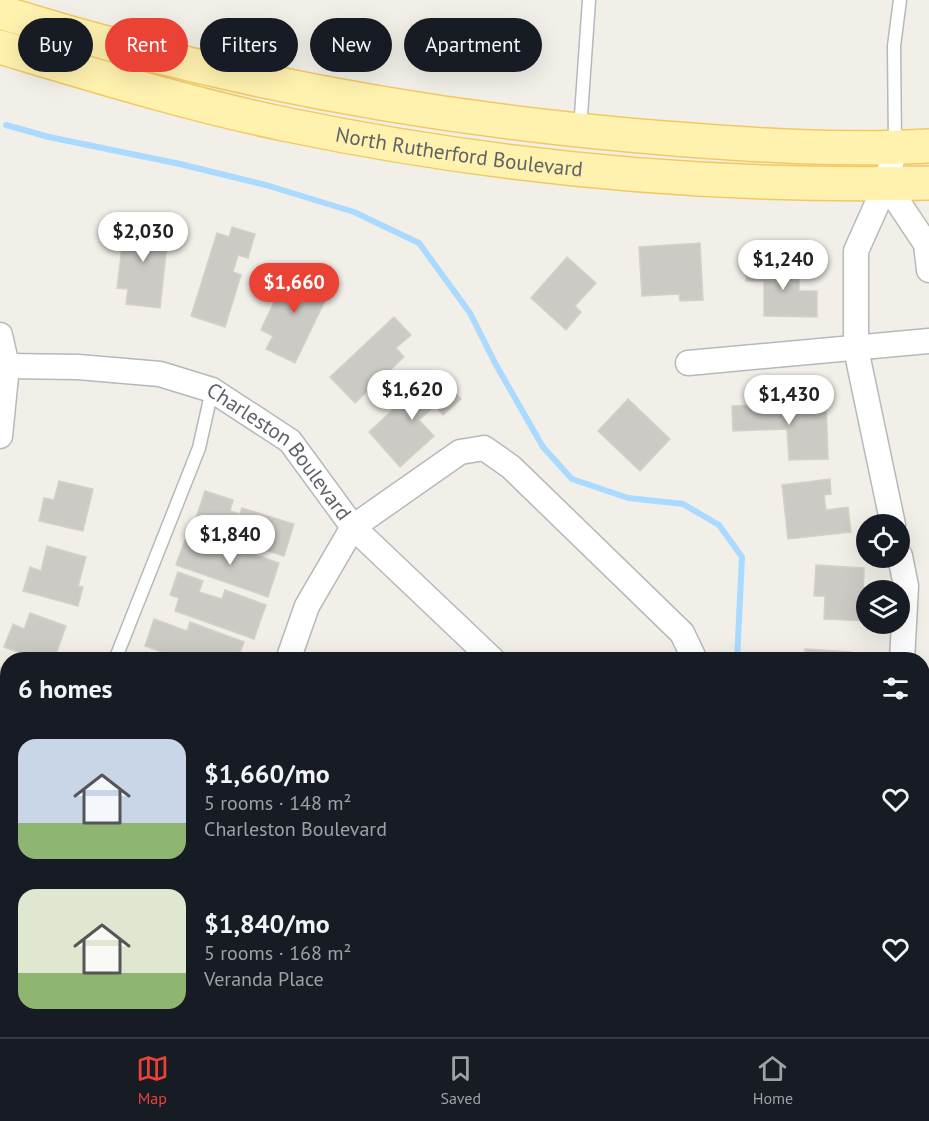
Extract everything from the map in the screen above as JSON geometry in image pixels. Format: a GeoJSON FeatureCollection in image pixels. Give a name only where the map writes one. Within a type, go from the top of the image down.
{"type":"FeatureCollection","features":[{"type":"Feature","properties":{"kind":"main road","name":"North Rutherford Boulevard"},"geometry":{"type":"LineString","coordinates":[[3,13],[185,64],[347,98],[477,120],[757,146],[929,147]]}},
{"type":"Feature","properties":{"kind":"main road","name":"North Rutherford Boulevard"},"geometry":{"type":"LineString","coordinates":[[0,47],[170,98],[282,124],[502,161],[725,182],[929,183]]}},
{"type":"Feature","properties":{"kind":"street"},"geometry":{"type":"LineString","coordinates":[[891,514],[856,349],[856,251],[886,184],[896,148]]}},
{"type":"Feature","properties":{"kind":"street"},"geometry":{"type":"LineString","coordinates":[[886,184],[926,244],[929,270]]}},
{"type":"Feature","properties":{"kind":"street"},"geometry":{"type":"LineString","coordinates":[[0,335],[7,366],[0,436]]}},
{"type":"Feature","properties":{"kind":"street"},"geometry":{"type":"LineString","coordinates":[[688,363],[929,341]]}},
{"type":"Feature","properties":{"kind":"street","name":"Charleston Boulevard"},"geometry":{"type":"LineString","coordinates":[[7,366],[78,367],[160,374],[212,390],[290,441],[353,527],[485,652]]}},
{"type":"Feature","properties":{"kind":"street"},"geometry":{"type":"LineString","coordinates":[[291,652],[308,606],[353,527],[460,452],[484,448],[511,466],[682,633],[691,652]]}},
{"type":"Feature","properties":{"kind":"street"},"geometry":{"type":"LineString","coordinates":[[902,568],[906,586],[902,652]]}},
{"type":"Feature","properties":{"kind":"lane"},"geometry":{"type":"LineString","coordinates":[[580,131],[589,0]]}},
{"type":"Feature","properties":{"kind":"lane"},"geometry":{"type":"LineString","coordinates":[[896,148],[894,46],[900,0]]}},
{"type":"Feature","properties":{"kind":"lane"},"geometry":{"type":"LineString","coordinates":[[118,652],[199,448],[212,390]]}},
{"type":"Feature","properties":{"kind":"building"},"geometry":{"type":"Polygon","coordinates":[[[125,222],[169,226],[160,308],[126,304],[128,289],[117,288],[125,222]]]}},
{"type":"Feature","properties":{"kind":"building"},"geometry":{"type":"Polygon","coordinates":[[[232,227],[255,234],[248,258],[238,255],[233,272],[241,275],[225,327],[191,316],[217,233],[229,237],[232,227]]]}},
{"type":"Feature","properties":{"kind":"building"},"geometry":{"type":"Polygon","coordinates":[[[700,243],[703,300],[680,301],[679,294],[642,296],[639,247],[700,243]]]}},
{"type":"Feature","properties":{"kind":"building"},"geometry":{"type":"Polygon","coordinates":[[[567,257],[596,283],[575,306],[581,312],[566,330],[531,298],[567,257]]]}},
{"type":"Feature","properties":{"kind":"building"},"geometry":{"type":"Polygon","coordinates":[[[746,264],[799,265],[799,291],[817,291],[817,317],[764,316],[764,281],[746,281],[746,264]]]}},
{"type":"Feature","properties":{"kind":"building"},"geometry":{"type":"Polygon","coordinates":[[[290,268],[331,288],[295,363],[266,349],[273,336],[261,330],[290,268]]]}},
{"type":"Feature","properties":{"kind":"building"},"geometry":{"type":"Polygon","coordinates":[[[394,317],[411,335],[396,348],[404,357],[355,403],[330,377],[394,317]]]}},
{"type":"Feature","properties":{"kind":"building"},"geometry":{"type":"Polygon","coordinates":[[[427,378],[437,389],[445,382],[461,399],[443,415],[435,406],[419,420],[434,436],[400,467],[369,432],[427,378]]]}},
{"type":"Feature","properties":{"kind":"building"},"geometry":{"type":"Polygon","coordinates":[[[628,399],[670,439],[640,471],[598,431],[628,399]]]}},
{"type":"Feature","properties":{"kind":"building"},"geometry":{"type":"Polygon","coordinates":[[[826,402],[828,459],[789,460],[787,429],[733,431],[732,406],[826,402]]]}},
{"type":"Feature","properties":{"kind":"building"},"geometry":{"type":"Polygon","coordinates":[[[830,479],[831,494],[824,495],[826,510],[848,507],[851,532],[788,539],[782,485],[830,479]]]}},
{"type":"Feature","properties":{"kind":"building"},"geometry":{"type":"Polygon","coordinates":[[[59,481],[93,489],[83,531],[39,521],[44,498],[54,500],[59,481]]]}},
{"type":"Feature","properties":{"kind":"building"},"geometry":{"type":"Polygon","coordinates":[[[205,491],[233,500],[230,511],[240,514],[242,508],[294,524],[284,556],[193,527],[205,491]]]}},
{"type":"Feature","properties":{"kind":"building"},"geometry":{"type":"Polygon","coordinates":[[[185,540],[219,551],[221,543],[279,563],[268,597],[176,565],[185,540]]]}},
{"type":"Feature","properties":{"kind":"building"},"geometry":{"type":"Polygon","coordinates":[[[47,546],[86,557],[78,586],[83,587],[78,606],[23,591],[30,567],[41,571],[47,546]]]}},
{"type":"Feature","properties":{"kind":"building"},"geometry":{"type":"Polygon","coordinates":[[[816,565],[864,568],[864,580],[856,580],[856,620],[824,619],[825,596],[814,596],[816,565]]]}},
{"type":"Feature","properties":{"kind":"building"},"geometry":{"type":"Polygon","coordinates":[[[178,572],[203,581],[199,592],[222,599],[225,590],[266,605],[254,639],[175,611],[179,598],[170,595],[178,572]]]}},
{"type":"Feature","properties":{"kind":"building"},"geometry":{"type":"Polygon","coordinates":[[[30,613],[66,626],[57,652],[18,652],[4,647],[13,624],[24,629],[30,613]]]}},
{"type":"Feature","properties":{"kind":"building"},"geometry":{"type":"Polygon","coordinates":[[[154,619],[187,631],[190,622],[244,642],[240,652],[162,652],[145,646],[154,619]]]}},
{"type":"Feature","properties":{"kind":"building"},"geometry":{"type":"Polygon","coordinates":[[[805,649],[851,652],[805,652],[805,649]]]}},
{"type":"Feature","properties":{"kind":"waterway"},"geometry":{"type":"LineString","coordinates":[[6,125],[49,137],[180,164],[266,185],[354,212],[419,243],[470,313],[495,363],[543,447],[572,479],[628,498],[683,504],[719,525],[742,557],[737,652]]}}]}
